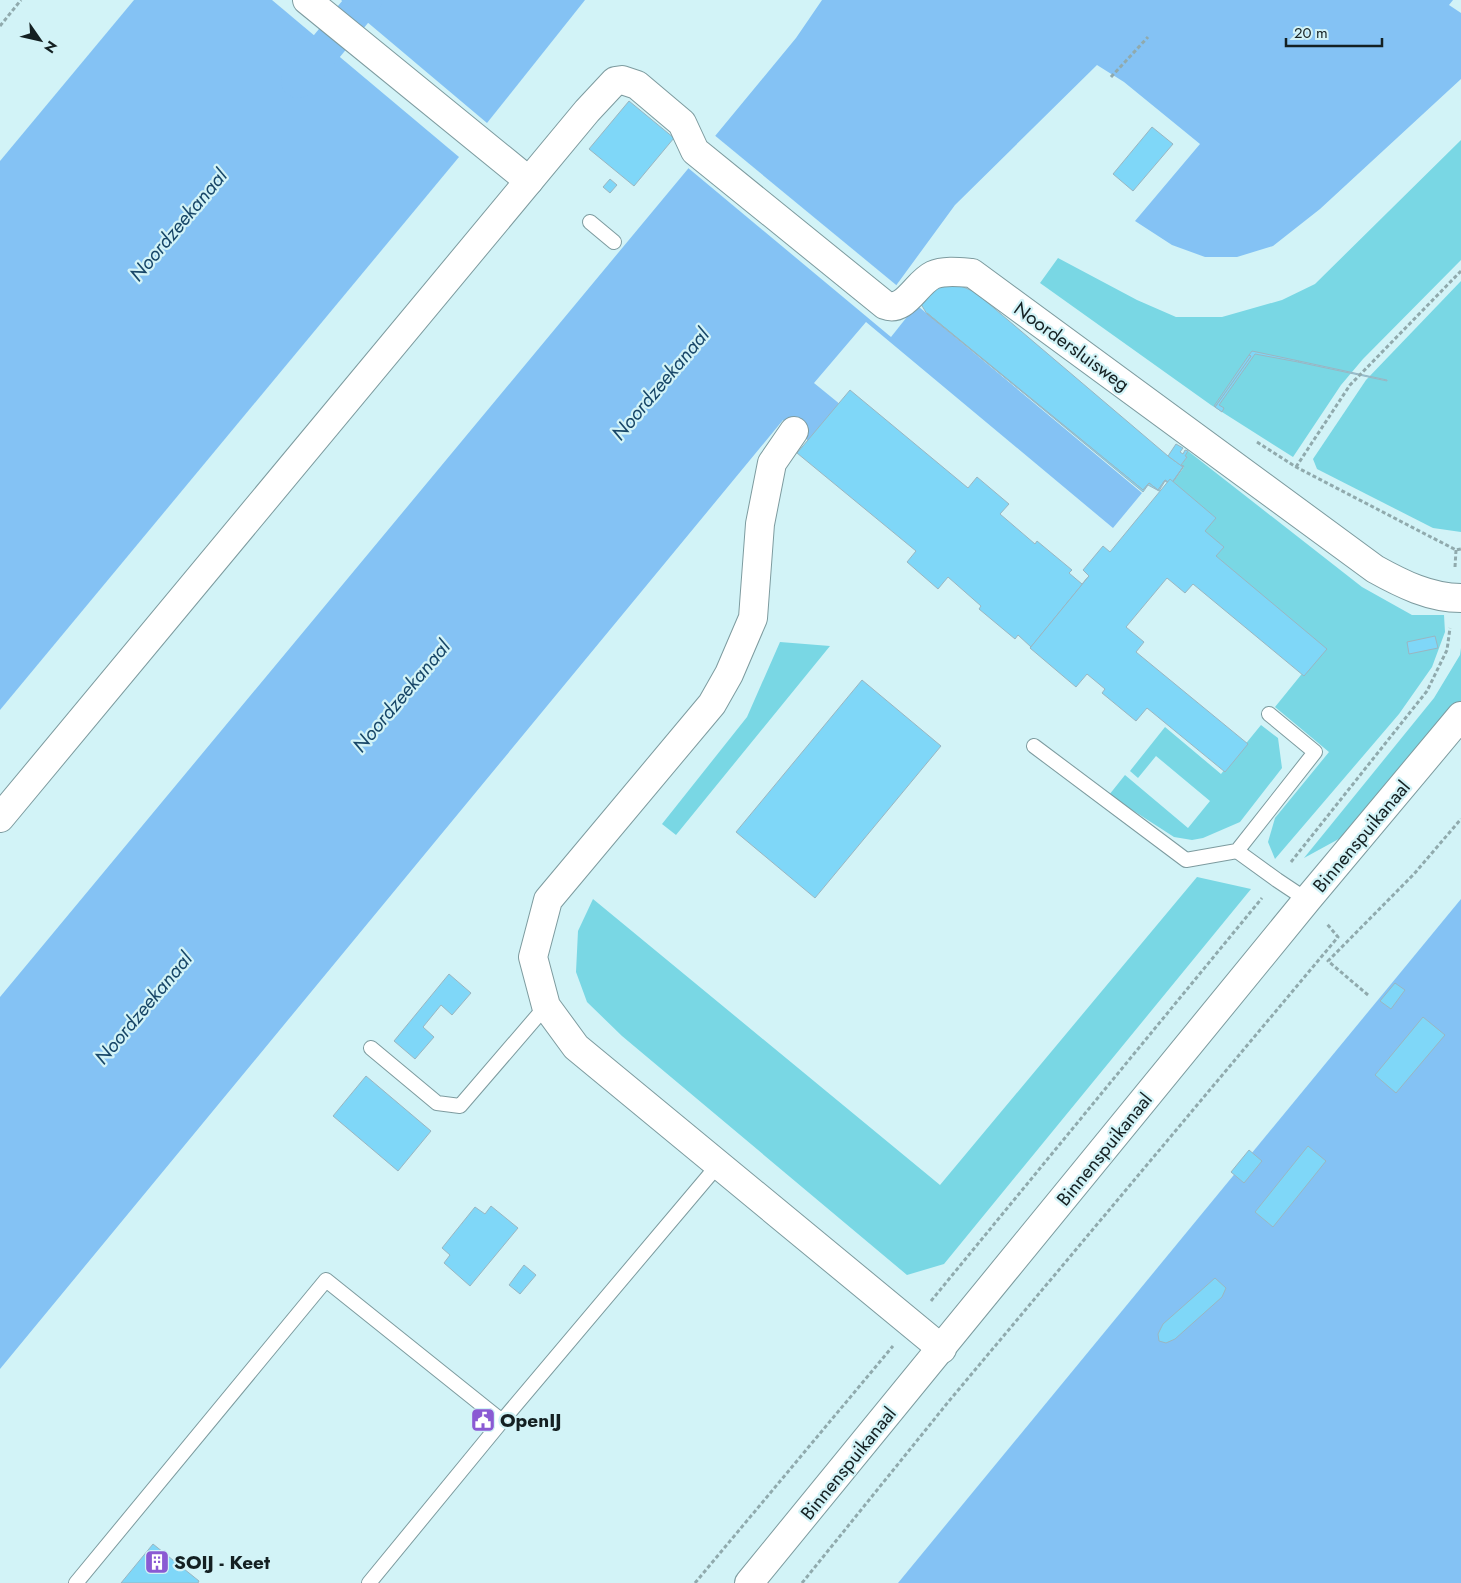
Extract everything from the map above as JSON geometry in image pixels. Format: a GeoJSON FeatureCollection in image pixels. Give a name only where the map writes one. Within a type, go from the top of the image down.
{"type":"FeatureCollection","features":[{"type":"Feature","properties":{"kind":"street"},"geometry":{"type":"LineString","coordinates":[[0,818],[529,181],[306,0]]}},
{"type":"Feature","properties":{"kind":"street","name":"Noordersluisweg"},"geometry":{"type":"LineString","coordinates":[[529,181],[615,80],[622,80],[637,85],[682,123],[695,151],[884,305],[896,307],[932,276],[952,272],[972,273],[1375,569],[1420,592],[1457,598]]}},
{"type":"Feature","properties":{"kind":"street"},"geometry":{"type":"LineString","coordinates":[[794,431],[772,463],[760,524],[753,618],[728,674],[712,704],[548,900],[533,957],[546,1006],[576,1047],[942,1349]]}},
{"type":"Feature","properties":{"kind":"street","name":"Binnenspuikanaal"},"geometry":{"type":"LineString","coordinates":[[749,1583],[1307,900],[1461,716]]}},
{"type":"Feature","properties":{"kind":"lane"},"geometry":{"type":"LineString","coordinates":[[590,222],[614,242]]}},
{"type":"Feature","properties":{"kind":"lane"},"geometry":{"type":"LineString","coordinates":[[1034,746],[1186,860],[1237,851],[1315,752],[1269,714]]}},
{"type":"Feature","properties":{"kind":"lane"},"geometry":{"type":"LineString","coordinates":[[1237,851],[1307,900]]}},
{"type":"Feature","properties":{"kind":"lane"},"geometry":{"type":"LineString","coordinates":[[371,1048],[437,1103],[460,1106],[546,1006]]}},
{"type":"Feature","properties":{"kind":"lane"},"geometry":{"type":"LineString","coordinates":[[369,1583],[502,1421],[718,1165]]}},
{"type":"Feature","properties":{"kind":"lane"},"geometry":{"type":"LineString","coordinates":[[76,1583],[326,1280],[502,1421]]}},
{"type":"Feature","properties":{"kind":"path"},"geometry":{"type":"LineString","coordinates":[[0,26],[20,0]]}},
{"type":"Feature","properties":{"kind":"path"},"geometry":{"type":"LineString","coordinates":[[1111,77],[1148,37]]}},
{"type":"Feature","properties":{"kind":"path"},"geometry":{"type":"LineString","coordinates":[[1296,467],[1350,385],[1461,271]]}},
{"type":"Feature","properties":{"kind":"path"},"geometry":{"type":"LineString","coordinates":[[695,1583],[911,1325],[1277,880],[1427,691],[1447,650],[1457,598],[1456,550]]}},
{"type":"Feature","properties":{"kind":"path"},"geometry":{"type":"LineString","coordinates":[[1328,961],[1414,874],[1461,819]]}},
{"type":"Feature","properties":{"kind":"path"},"geometry":{"type":"LineString","coordinates":[[802,1583],[949,1401],[1338,937],[1307,900]]}},
{"type":"Feature","properties":{"kind":"path"},"geometry":{"type":"LineString","coordinates":[[1322,956],[1368,995]]}},
{"type":"Feature","properties":{"kind":"shaded area"},"geometry":{"type":"Polygon","coordinates":[[[1461,140],[1461,260],[1363,359],[1341,385],[1293,457],[1211,405],[1040,283],[1058,258],[1137,300],[1176,317],[1222,317],[1282,300],[1315,284],[1461,140]]]}},
{"type":"Feature","properties":{"kind":"shaded area"},"geometry":{"type":"Polygon","coordinates":[[[1461,281],[1461,532],[1433,528],[1317,469],[1313,459],[1366,380],[1461,281]]]}},
{"type":"Feature","properties":{"kind":"shaded area"},"geometry":{"type":"Polygon","coordinates":[[[1188,451],[1362,587],[1412,615],[1444,615],[1445,632],[1432,667],[1399,714],[1275,859],[1268,842],[1275,818],[1329,752],[1275,707],[1322,649],[1210,557],[1202,530],[1211,520],[1167,483],[1171,485],[1184,467],[1181,465],[1187,457],[1185,456],[1188,451]]]}},
{"type":"Feature","properties":{"kind":"shaded area"},"geometry":{"type":"Polygon","coordinates":[[[780,642],[830,646],[676,835],[662,824],[747,717],[780,642]]]}},
{"type":"Feature","properties":{"kind":"shaded area"},"geometry":{"type":"Polygon","coordinates":[[[1461,648],[1461,704],[1357,829],[1304,858],[1434,698],[1460,655],[1461,648]]]}},
{"type":"Feature","properties":{"kind":"shaded area"},"geometry":{"type":"Polygon","coordinates":[[[1261,725],[1278,738],[1282,768],[1240,822],[1203,838],[1192,840],[1174,837],[1109,795],[1125,775],[1188,828],[1210,801],[1156,756],[1138,778],[1130,771],[1165,727],[1221,774],[1261,725]]]}},
{"type":"Feature","properties":{"kind":"shaded area"},"geometry":{"type":"Polygon","coordinates":[[[1197,877],[1251,889],[944,1264],[907,1275],[622,1036],[587,1002],[576,972],[578,931],[593,899],[940,1185],[1197,877]]]}},
{"type":"Feature","properties":{"kind":"water"},"geometry":{"type":"Polygon","coordinates":[[[134,0],[272,0],[459,157],[0,710],[0,161],[134,0]]]}},
{"type":"Feature","properties":{"kind":"water"},"geometry":{"type":"Polygon","coordinates":[[[341,0],[585,0],[487,123],[341,0]]]}},
{"type":"Feature","properties":{"kind":"water"},"geometry":{"type":"Polygon","coordinates":[[[822,0],[1453,0],[1449,5],[1461,13],[1461,79],[1320,209],[1273,246],[1237,257],[1205,257],[1172,245],[1135,221],[1200,144],[1124,82],[1097,65],[955,205],[895,287],[1142,493],[1113,528],[866,322],[814,383],[841,405],[810,442],[783,420],[0,1369],[0,997],[796,38],[822,0]]]}},
{"type":"Feature","properties":{"kind":"water"},"geometry":{"type":"Polygon","coordinates":[[[1461,899],[1461,1583],[898,1583],[1461,899]]]}},
{"type":"Feature","properties":{"kind":"pier"},"geometry":{"type":"Polygon","coordinates":[[[713,134],[918,303],[891,337],[687,167],[713,134]]]}},
{"type":"Feature","properties":{"kind":"building"},"geometry":{"type":"Polygon","coordinates":[[[629,101],[674,138],[634,186],[589,149],[629,101]]]}},
{"type":"Feature","properties":{"kind":"building"},"geometry":{"type":"Polygon","coordinates":[[[1152,127],[1173,144],[1133,191],[1113,174],[1152,127]]]}},
{"type":"Feature","properties":{"kind":"building"},"geometry":{"type":"Polygon","coordinates":[[[610,179],[617,185],[610,193],[603,187],[610,179]]]}},
{"type":"Feature","properties":{"kind":"building"},"geometry":{"type":"Polygon","coordinates":[[[941,284],[956,284],[975,292],[1183,467],[1171,484],[1165,480],[1158,490],[1149,483],[1143,490],[927,314],[916,296],[941,284]]]}},
{"type":"Feature","properties":{"kind":"building"},"geometry":{"type":"Polygon","coordinates":[[[927,313],[1143,490],[1149,483],[1158,490],[1165,480],[1171,484],[1183,467],[1168,456],[1176,444],[1183,448],[1180,452],[1183,454],[1185,450],[1188,451],[1185,456],[1187,457],[1181,465],[1184,466],[1171,485],[1165,481],[1159,491],[1148,485],[1143,492],[927,313]]]}},
{"type":"Feature","properties":{"kind":"building"},"geometry":{"type":"Polygon","coordinates":[[[1252,351],[1299,361],[1255,354],[1219,405],[1224,408],[1222,412],[1215,407],[1251,356],[1249,355],[1252,351]]]}},
{"type":"Feature","properties":{"kind":"building"},"geometry":{"type":"Polygon","coordinates":[[[1249,355],[1251,356],[1215,407],[1214,406],[1249,355]]]}},
{"type":"Feature","properties":{"kind":"building"},"geometry":{"type":"Polygon","coordinates":[[[1298,362],[1387,380],[1387,381],[1298,362]]]}},
{"type":"Feature","properties":{"kind":"building"},"geometry":{"type":"Polygon","coordinates":[[[850,390],[968,488],[977,477],[1009,504],[1000,514],[1035,544],[1037,541],[1072,570],[1069,573],[1082,584],[1089,576],[1031,647],[1018,635],[1015,639],[979,609],[981,606],[948,577],[938,589],[907,562],[916,551],[797,453],[850,390]]]}},
{"type":"Feature","properties":{"kind":"building"},"geometry":{"type":"Polygon","coordinates":[[[1170,479],[1216,518],[1205,531],[1224,547],[1216,556],[1327,649],[1304,676],[1193,584],[1185,593],[1167,578],[1126,627],[1144,642],[1136,652],[1248,744],[1225,772],[1147,708],[1136,721],[1102,693],[1105,689],[1087,674],[1076,687],[1030,648],[1089,576],[1083,570],[1103,546],[1110,552],[1170,479]]]}},
{"type":"Feature","properties":{"kind":"building"},"geometry":{"type":"Polygon","coordinates":[[[1435,636],[1438,648],[1409,654],[1407,642],[1435,636]]]}},
{"type":"Feature","properties":{"kind":"building"},"geometry":{"type":"Polygon","coordinates":[[[862,680],[941,746],[815,898],[736,832],[862,680]]]}},
{"type":"Feature","properties":{"kind":"building"},"geometry":{"type":"Polygon","coordinates":[[[449,974],[471,993],[452,1015],[441,1005],[423,1027],[434,1037],[415,1059],[394,1041],[449,974]]]}},
{"type":"Feature","properties":{"kind":"building"},"geometry":{"type":"Polygon","coordinates":[[[1395,983],[1405,990],[1391,1009],[1380,1001],[1395,983]]]}},
{"type":"Feature","properties":{"kind":"building"},"geometry":{"type":"Polygon","coordinates":[[[1423,1017],[1445,1035],[1396,1093],[1375,1075],[1423,1017]]]}},
{"type":"Feature","properties":{"kind":"building"},"geometry":{"type":"Polygon","coordinates":[[[366,1076],[431,1131],[398,1171],[333,1116],[366,1076]]]}},
{"type":"Feature","properties":{"kind":"building"},"geometry":{"type":"Polygon","coordinates":[[[1308,1146],[1326,1161],[1273,1227],[1255,1212],[1308,1146]]]}},
{"type":"Feature","properties":{"kind":"building"},"geometry":{"type":"Polygon","coordinates":[[[1249,1150],[1262,1161],[1244,1183],[1231,1172],[1249,1150]]]}},
{"type":"Feature","properties":{"kind":"building"},"geometry":{"type":"Polygon","coordinates":[[[491,1206],[518,1228],[470,1286],[444,1263],[450,1255],[442,1248],[475,1207],[485,1214],[491,1206]]]}},
{"type":"Feature","properties":{"kind":"building"},"geometry":{"type":"Polygon","coordinates":[[[524,1265],[536,1275],[520,1294],[509,1285],[524,1265]]]}},
{"type":"Feature","properties":{"kind":"building"},"geometry":{"type":"Polygon","coordinates":[[[1215,1278],[1226,1288],[1222,1297],[1175,1339],[1166,1343],[1159,1341],[1158,1334],[1163,1324],[1215,1278]]]}},
{"type":"Feature","properties":{"kind":"building","name":"SOIJ - Keet"},"geometry":{"type":"Polygon","coordinates":[[[153,1544],[199,1581],[198,1583],[121,1583],[153,1544]]]}},
{"type":"Feature","properties":{"kind":"waterway","name":"Noordzeekanaal"},"geometry":{"type":"LineString","coordinates":[[298,81],[365,0]]}},
{"type":"Feature","properties":{"kind":"place","name":"OpenIJ"},"geometry":{"type":"Point","coordinates":[483,1420]}},
{"type":"Feature","properties":{"kind":"place","name":"SOIJ - Keet"},"geometry":{"type":"Point","coordinates":[157,1562]}}]}
